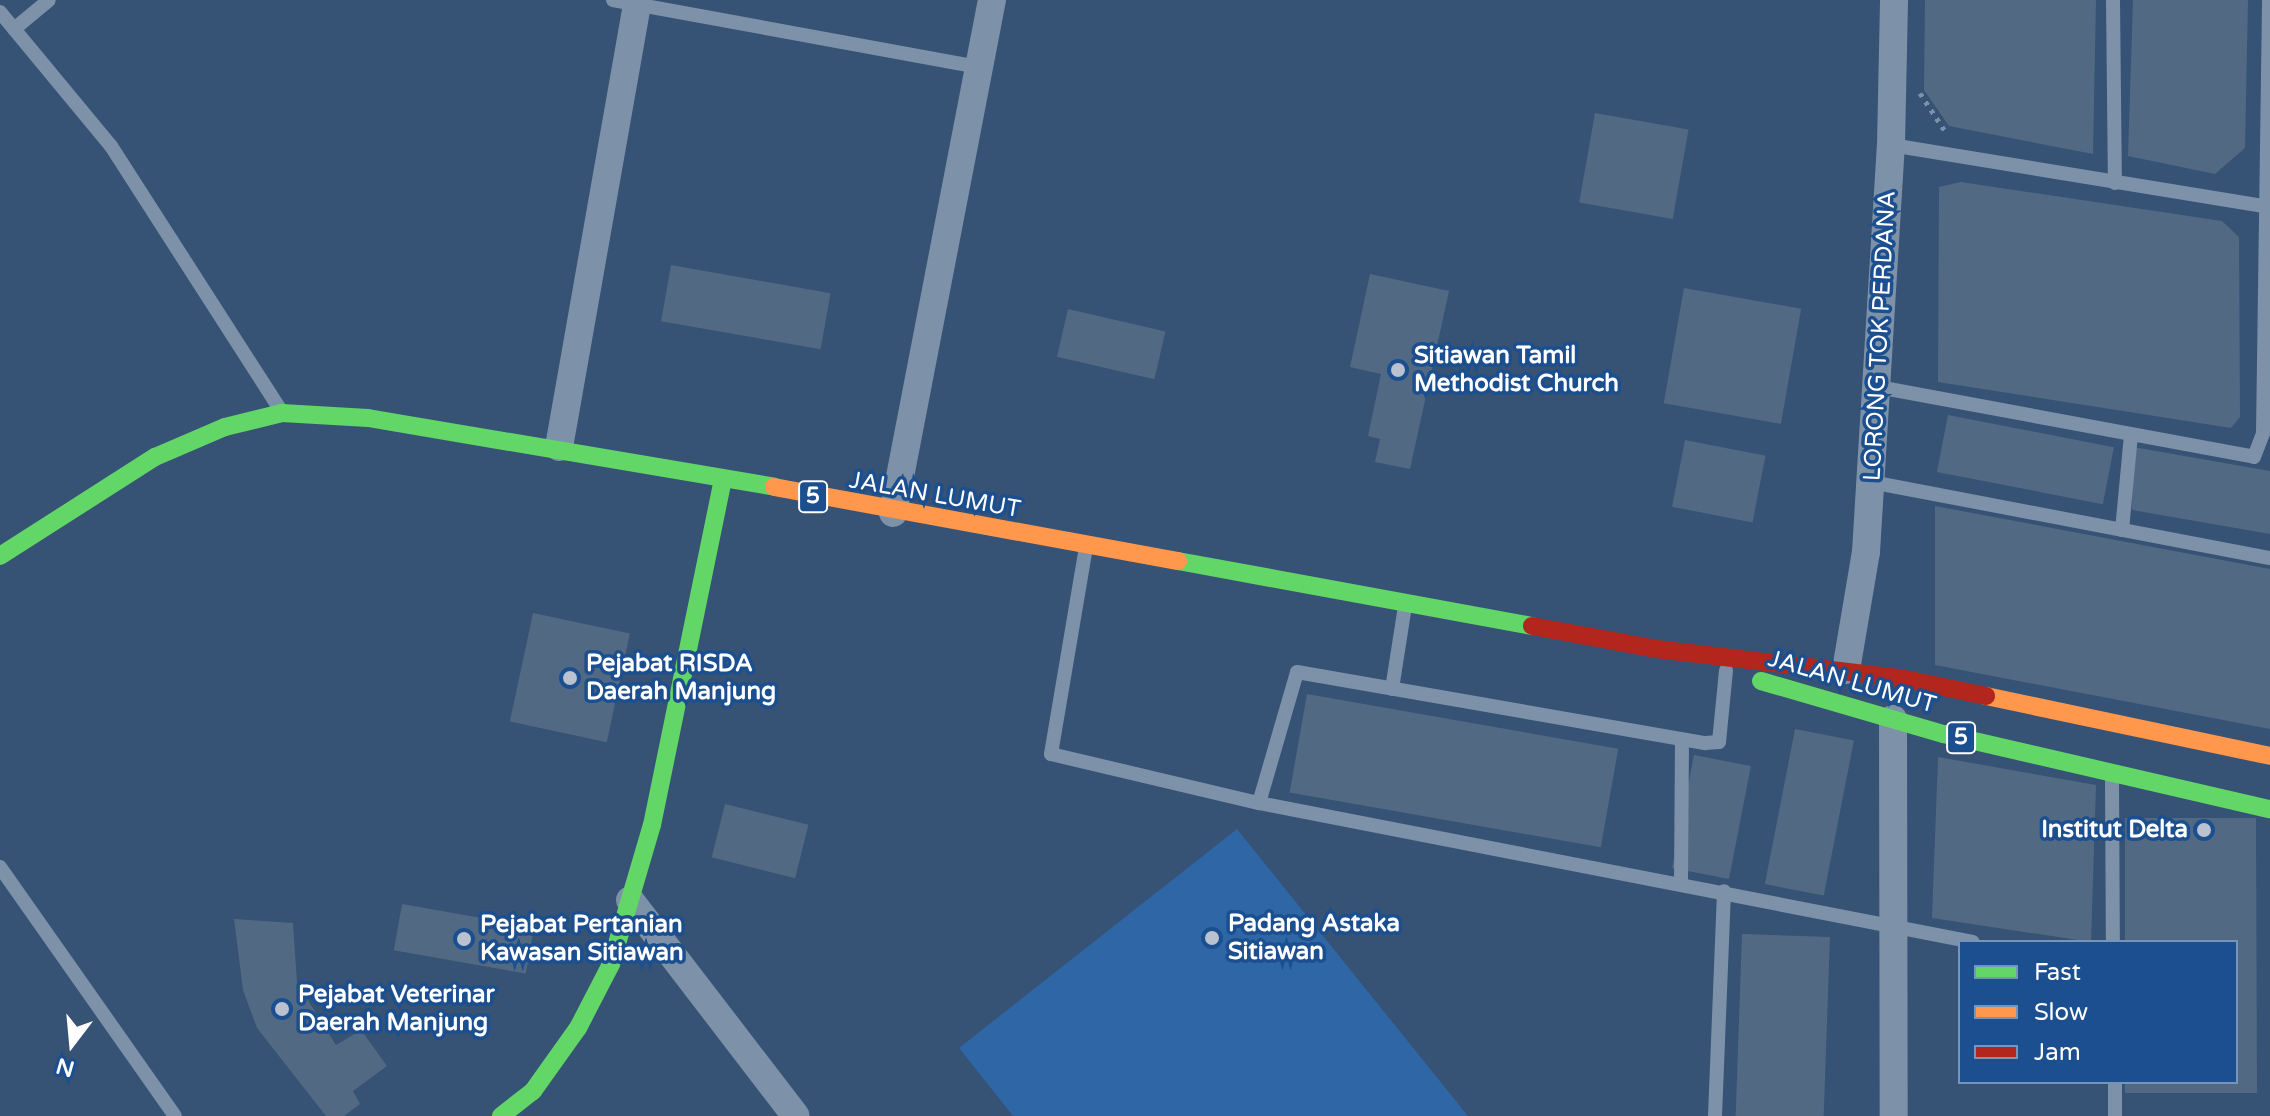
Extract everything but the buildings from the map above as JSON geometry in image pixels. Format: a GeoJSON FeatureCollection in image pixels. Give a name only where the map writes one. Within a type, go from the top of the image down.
{"type":"FeatureCollection","features":[{"type":"Feature","properties":{"kind":"main road","name":"JALAN LUMUT"},"geometry":{"type":"LineString","coordinates":[[2,550],[155,457],[225,427],[282,413],[368,418],[559,447],[893,513],[1656,649],[1846,670],[2270,756]]}},
{"type":"Feature","properties":{"kind":"main road"},"geometry":{"type":"LineString","coordinates":[[501,1116],[533,1091],[578,1028],[611,964],[652,825],[723,479]]}},
{"type":"Feature","properties":{"kind":"main road","name":"JALAN LUMUT"},"geometry":{"type":"LineString","coordinates":[[1656,649],[1893,719],[2270,809]]}},
{"type":"Feature","properties":{"kind":"street"},"geometry":{"type":"LineString","coordinates":[[893,513],[992,0]]}},
{"type":"Feature","properties":{"kind":"street","name":"LORONG TOK PERDANA"},"geometry":{"type":"LineString","coordinates":[[1846,670],[1866,552],[1878,387],[1891,145],[1894,0]]}},
{"type":"Feature","properties":{"kind":"street"},"geometry":{"type":"LineString","coordinates":[[559,447],[630,1]]}},
{"type":"Feature","properties":{"kind":"street"},"geometry":{"type":"LineString","coordinates":[[1893,719],[1894,1116]]}},
{"type":"Feature","properties":{"kind":"street"},"geometry":{"type":"LineString","coordinates":[[630,900],[796,1116]]}},
{"type":"Feature","properties":{"kind":"lane"},"geometry":{"type":"LineString","coordinates":[[14,29],[49,0]]}},
{"type":"Feature","properties":{"kind":"lane"},"geometry":{"type":"LineString","coordinates":[[2113,0],[2115,183]]}},
{"type":"Feature","properties":{"kind":"lane"},"geometry":{"type":"LineString","coordinates":[[1878,387],[2254,457],[2263,433],[2269,0]]}},
{"type":"Feature","properties":{"kind":"lane"},"geometry":{"type":"LineString","coordinates":[[630,1],[979,67]]}},
{"type":"Feature","properties":{"kind":"lane"},"geometry":{"type":"LineString","coordinates":[[0,12],[111,146],[282,413]]}},
{"type":"Feature","properties":{"kind":"lane"},"geometry":{"type":"LineString","coordinates":[[1891,145],[2268,206]]}},
{"type":"Feature","properties":{"kind":"lane"},"geometry":{"type":"LineString","coordinates":[[2122,530],[2131,434]]}},
{"type":"Feature","properties":{"kind":"lane"},"geometry":{"type":"LineString","coordinates":[[1871,482],[2270,558]]}},
{"type":"Feature","properties":{"kind":"lane"},"geometry":{"type":"LineString","coordinates":[[1086,547],[1051,754],[1259,803],[1681,882],[1962,940]]}},
{"type":"Feature","properties":{"kind":"lane"},"geometry":{"type":"LineString","coordinates":[[1392,689],[1405,604]]}},
{"type":"Feature","properties":{"kind":"lane"},"geometry":{"type":"LineString","coordinates":[[1259,803],[1297,672],[1682,741],[1719,742],[1726,670]]}},
{"type":"Feature","properties":{"kind":"lane"},"geometry":{"type":"LineString","coordinates":[[1681,882],[1682,741]]}},
{"type":"Feature","properties":{"kind":"lane"},"geometry":{"type":"LineString","coordinates":[[2112,773],[2113,940]]}},
{"type":"Feature","properties":{"kind":"lane"},"geometry":{"type":"LineString","coordinates":[[1,872],[175,1116]]}},
{"type":"Feature","properties":{"kind":"lane"},"geometry":{"type":"LineString","coordinates":[[1715,1116],[1724,891]]}},
{"type":"Feature","properties":{"kind":"lane"},"geometry":{"type":"LineString","coordinates":[[2115,1084],[2115,1116]]}},
{"type":"Feature","properties":{"kind":"path"},"geometry":{"type":"LineString","coordinates":[[1919,77],[1919,92],[1944,130],[1959,133]]}},
{"type":"Feature","properties":{"kind":"shaded area","name":"Padang Astaka Sitiawan"},"geometry":{"type":"Polygon","coordinates":[[[1237,829],[1468,1116],[1013,1116],[959,1048],[1237,829]]]}},
{"type":"Feature","properties":{"kind":"traffic: fast"},"geometry":{"type":"LineString","coordinates":[[0,556],[155,457],[225,427],[282,413],[368,418],[774,487]]}},
{"type":"Feature","properties":{"kind":"traffic: fast"},"geometry":{"type":"LineString","coordinates":[[501,1116],[533,1091],[578,1028],[611,964],[652,825],[723,479]]}},
{"type":"Feature","properties":{"kind":"traffic: fast"},"geometry":{"type":"LineString","coordinates":[[1178,561],[1532,626]]}},
{"type":"Feature","properties":{"kind":"traffic: fast"},"geometry":{"type":"LineString","coordinates":[[1761,681],[1944,734],[2270,809]]}},
{"type":"Feature","properties":{"kind":"traffic: slow"},"geometry":{"type":"LineString","coordinates":[[774,487],[1178,561]]}},
{"type":"Feature","properties":{"kind":"traffic: slow"},"geometry":{"type":"LineString","coordinates":[[1986,696],[2270,756]]}},
{"type":"Feature","properties":{"kind":"traffic: jam"},"geometry":{"type":"LineString","coordinates":[[1532,626],[1656,649],[1900,678],[1986,696]]}},
{"type":"Feature","properties":{"kind":"place","name":"Sitiawan Tamil Methodist Church"},"geometry":{"type":"Point","coordinates":[1398,370]}},
{"type":"Feature","properties":{"kind":"place","name":"Pejabat RISDA Daerah Manjung"},"geometry":{"type":"Point","coordinates":[570,678]}},
{"type":"Feature","properties":{"kind":"place","name":"Institut Delta"},"geometry":{"type":"Point","coordinates":[2204,830]}},
{"type":"Feature","properties":{"kind":"place","name":"Padang Astaka Sitiawan"},"geometry":{"type":"Point","coordinates":[1212,938]}},
{"type":"Feature","properties":{"kind":"place","name":"Pejabat Pertanian Kawasan Sitiawan"},"geometry":{"type":"Point","coordinates":[464,939]}},
{"type":"Feature","properties":{"kind":"place","name":"Pejabat Veterinar Daerah Manjung"},"geometry":{"type":"Point","coordinates":[282,1009]}}]}
